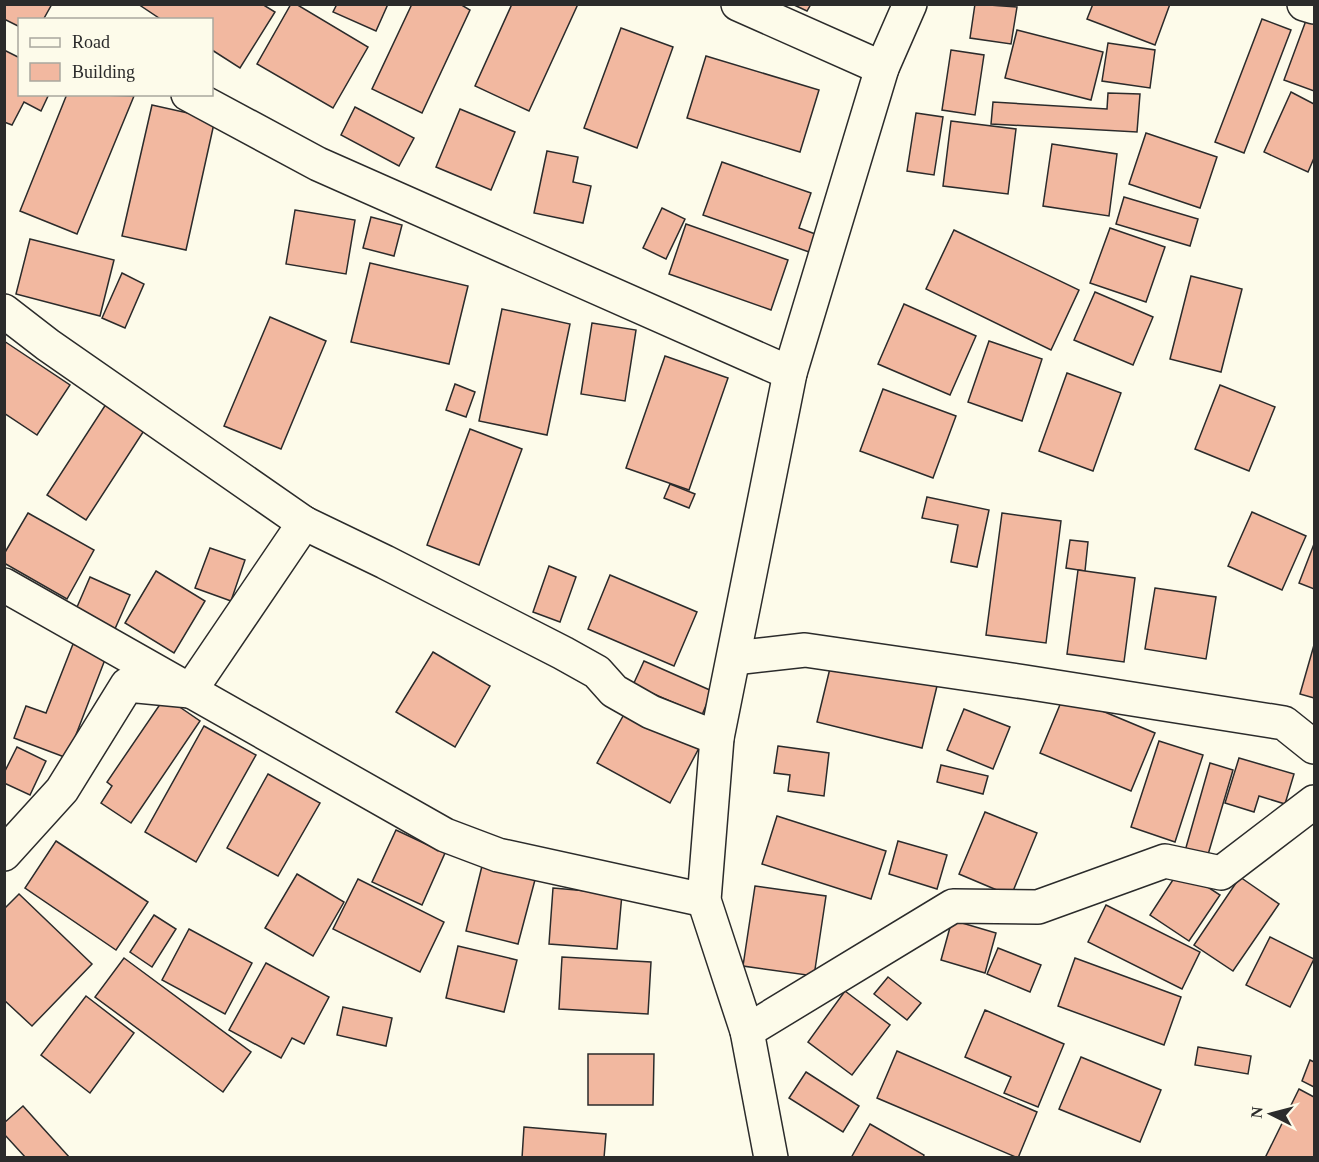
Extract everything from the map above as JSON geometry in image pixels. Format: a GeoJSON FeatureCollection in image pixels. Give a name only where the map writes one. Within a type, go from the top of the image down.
{"type":"FeatureCollection","features":[{"type":"Feature","properties":{"kind":"street"},"geometry":{"type":"LineString","coordinates":[[738,4],[882,68]]}},
{"type":"Feature","properties":{"kind":"street"},"geometry":{"type":"LineString","coordinates":[[771,1158],[747,1031],[704,900],[717,738],[790,373],[882,68],[910,4]]}},
{"type":"Feature","properties":{"kind":"street"},"geometry":{"type":"LineString","coordinates":[[1304,4],[1314,7]]}},
{"type":"Feature","properties":{"kind":"street"},"geometry":{"type":"LineString","coordinates":[[192,96],[318,164],[790,373]]}},
{"type":"Feature","properties":{"kind":"street"},"geometry":{"type":"LineString","coordinates":[[4,311],[48,345],[304,523],[563,653],[597,672],[614,691],[651,712],[717,738]]}},
{"type":"Feature","properties":{"kind":"street"},"geometry":{"type":"LineString","coordinates":[[190,691],[304,523]]}},
{"type":"Feature","properties":{"kind":"street"},"geometry":{"type":"LineString","coordinates":[[4,585],[446,835],[498,855],[704,900]]}},
{"type":"Feature","properties":{"kind":"street"},"geometry":{"type":"LineString","coordinates":[[734,658],[805,650],[1025,682],[1284,723],[1314,747]]}},
{"type":"Feature","properties":{"kind":"street"},"geometry":{"type":"LineString","coordinates":[[4,854],[62,790],[127,685],[190,691]]}},
{"type":"Feature","properties":{"kind":"street"},"geometry":{"type":"LineString","coordinates":[[747,1031],[953,906],[1038,907],[1165,861],[1221,873],[1314,802]]}},
{"type":"Feature","properties":{"kind":"building"},"geometry":{"type":"Polygon","coordinates":[[[4,4],[52,4],[44,18],[18,18],[18,26],[4,19],[4,4]]]}},
{"type":"Feature","properties":{"kind":"building"},"geometry":{"type":"Polygon","coordinates":[[[138,4],[262,4],[275,12],[240,68],[213,51],[213,18],[159,18],[138,4]]]}},
{"type":"Feature","properties":{"kind":"building"},"geometry":{"type":"Polygon","coordinates":[[[291,4],[296,4],[368,47],[333,108],[257,64],[291,4]]]}},
{"type":"Feature","properties":{"kind":"building"},"geometry":{"type":"Polygon","coordinates":[[[337,4],[388,4],[376,31],[333,12],[337,4]]]}},
{"type":"Feature","properties":{"kind":"building"},"geometry":{"type":"Polygon","coordinates":[[[412,4],[460,4],[470,10],[422,113],[372,89],[412,4]]]}},
{"type":"Feature","properties":{"kind":"building"},"geometry":{"type":"Polygon","coordinates":[[[512,4],[578,4],[529,111],[475,86],[512,4]]]}},
{"type":"Feature","properties":{"kind":"building"},"geometry":{"type":"Polygon","coordinates":[[[792,4],[811,4],[807,11],[792,4]]]}},
{"type":"Feature","properties":{"kind":"building"},"geometry":{"type":"Polygon","coordinates":[[[975,4],[1017,7],[1011,44],[970,38],[975,4]]]}},
{"type":"Feature","properties":{"kind":"building"},"geometry":{"type":"Polygon","coordinates":[[[1093,4],[1170,4],[1155,45],[1087,19],[1093,4]]]}},
{"type":"Feature","properties":{"kind":"building"},"geometry":{"type":"Polygon","coordinates":[[[1308,15],[1314,18],[1314,91],[1284,80],[1308,15]]]}},
{"type":"Feature","properties":{"kind":"building"},"geometry":{"type":"Polygon","coordinates":[[[1262,19],[1291,30],[1244,153],[1215,142],[1262,19]]]}},
{"type":"Feature","properties":{"kind":"building"},"geometry":{"type":"Polygon","coordinates":[[[621,28],[673,47],[637,148],[584,128],[621,28]]]}},
{"type":"Feature","properties":{"kind":"building"},"geometry":{"type":"Polygon","coordinates":[[[1017,30],[1103,52],[1091,100],[1005,78],[1017,30]]]}},
{"type":"Feature","properties":{"kind":"building"},"geometry":{"type":"Polygon","coordinates":[[[1108,43],[1155,50],[1150,88],[1102,81],[1108,43]]]}},
{"type":"Feature","properties":{"kind":"building"},"geometry":{"type":"Polygon","coordinates":[[[4,50],[18,57],[18,96],[48,96],[41,111],[24,102],[12,125],[4,122],[4,50]]]}},
{"type":"Feature","properties":{"kind":"building"},"geometry":{"type":"Polygon","coordinates":[[[951,50],[984,55],[975,115],[942,110],[951,50]]]}},
{"type":"Feature","properties":{"kind":"building"},"geometry":{"type":"Polygon","coordinates":[[[706,56],[819,90],[800,152],[687,118],[706,56]]]}},
{"type":"Feature","properties":{"kind":"building"},"geometry":{"type":"Polygon","coordinates":[[[1291,92],[1314,104],[1314,158],[1308,172],[1264,152],[1291,92]]]}},
{"type":"Feature","properties":{"kind":"building"},"geometry":{"type":"Polygon","coordinates":[[[1108,93],[1140,94],[1137,132],[991,124],[993,102],[1107,109],[1108,93]]]}},
{"type":"Feature","properties":{"kind":"building"},"geometry":{"type":"Polygon","coordinates":[[[66,96],[134,96],[77,234],[20,211],[66,96]]]}},
{"type":"Feature","properties":{"kind":"building"},"geometry":{"type":"Polygon","coordinates":[[[152,105],[215,119],[186,250],[122,236],[152,105]]]}},
{"type":"Feature","properties":{"kind":"building"},"geometry":{"type":"Polygon","coordinates":[[[355,107],[414,138],[399,166],[341,135],[355,107]]]}},
{"type":"Feature","properties":{"kind":"building"},"geometry":{"type":"Polygon","coordinates":[[[460,109],[515,132],[491,190],[436,167],[460,109]]]}},
{"type":"Feature","properties":{"kind":"building"},"geometry":{"type":"Polygon","coordinates":[[[916,113],[943,117],[934,175],[907,171],[916,113]]]}},
{"type":"Feature","properties":{"kind":"building"},"geometry":{"type":"Polygon","coordinates":[[[951,121],[1016,129],[1008,194],[943,186],[951,121]]]}},
{"type":"Feature","properties":{"kind":"building"},"geometry":{"type":"Polygon","coordinates":[[[1146,133],[1217,157],[1200,208],[1129,184],[1146,133]]]}},
{"type":"Feature","properties":{"kind":"building"},"geometry":{"type":"Polygon","coordinates":[[[1052,144],[1117,154],[1109,216],[1043,206],[1052,144]]]}},
{"type":"Feature","properties":{"kind":"building"},"geometry":{"type":"Polygon","coordinates":[[[547,151],[578,157],[573,182],[591,186],[583,223],[534,213],[547,151]]]}},
{"type":"Feature","properties":{"kind":"building"},"geometry":{"type":"Polygon","coordinates":[[[722,162],[811,193],[799,228],[818,235],[812,253],[703,215],[722,162]]]}},
{"type":"Feature","properties":{"kind":"building"},"geometry":{"type":"Polygon","coordinates":[[[1124,197],[1198,219],[1190,246],[1116,224],[1124,197]]]}},
{"type":"Feature","properties":{"kind":"building"},"geometry":{"type":"Polygon","coordinates":[[[662,208],[685,219],[666,259],[643,248],[662,208]]]}},
{"type":"Feature","properties":{"kind":"building"},"geometry":{"type":"Polygon","coordinates":[[[295,210],[355,220],[346,274],[286,264],[295,210]]]}},
{"type":"Feature","properties":{"kind":"building"},"geometry":{"type":"Polygon","coordinates":[[[371,217],[402,225],[394,256],[363,248],[371,217]]]}},
{"type":"Feature","properties":{"kind":"building"},"geometry":{"type":"Polygon","coordinates":[[[686,224],[788,260],[771,310],[669,274],[686,224]]]}},
{"type":"Feature","properties":{"kind":"building"},"geometry":{"type":"Polygon","coordinates":[[[1110,228],[1165,247],[1146,302],[1090,283],[1110,228]]]}},
{"type":"Feature","properties":{"kind":"building"},"geometry":{"type":"Polygon","coordinates":[[[954,230],[1079,290],[1051,350],[926,289],[954,230]]]}},
{"type":"Feature","properties":{"kind":"building"},"geometry":{"type":"Polygon","coordinates":[[[30,239],[114,260],[100,316],[16,294],[30,239]]]}},
{"type":"Feature","properties":{"kind":"building"},"geometry":{"type":"Polygon","coordinates":[[[370,263],[468,286],[449,364],[351,342],[370,263]]]}},
{"type":"Feature","properties":{"kind":"building"},"geometry":{"type":"Polygon","coordinates":[[[122,273],[144,284],[125,328],[102,318],[122,273]]]}},
{"type":"Feature","properties":{"kind":"building"},"geometry":{"type":"Polygon","coordinates":[[[1191,276],[1242,289],[1221,372],[1170,359],[1191,276]]]}},
{"type":"Feature","properties":{"kind":"building"},"geometry":{"type":"Polygon","coordinates":[[[1095,292],[1153,317],[1133,365],[1074,340],[1095,292]]]}},
{"type":"Feature","properties":{"kind":"building"},"geometry":{"type":"Polygon","coordinates":[[[904,304],[976,336],[950,395],[878,364],[904,304]]]}},
{"type":"Feature","properties":{"kind":"building"},"geometry":{"type":"Polygon","coordinates":[[[502,309],[570,324],[547,435],[479,421],[502,309]]]}},
{"type":"Feature","properties":{"kind":"building"},"geometry":{"type":"Polygon","coordinates":[[[270,317],[326,341],[281,449],[224,426],[270,317]]]}},
{"type":"Feature","properties":{"kind":"building"},"geometry":{"type":"Polygon","coordinates":[[[592,323],[636,330],[625,401],[581,394],[592,323]]]}},
{"type":"Feature","properties":{"kind":"building"},"geometry":{"type":"Polygon","coordinates":[[[4,341],[70,385],[37,435],[4,413],[4,341]]]}},
{"type":"Feature","properties":{"kind":"building"},"geometry":{"type":"Polygon","coordinates":[[[989,341],[1042,359],[1022,421],[968,402],[989,341]]]}},
{"type":"Feature","properties":{"kind":"building"},"geometry":{"type":"Polygon","coordinates":[[[665,356],[728,378],[689,490],[626,468],[665,356]]]}},
{"type":"Feature","properties":{"kind":"building"},"geometry":{"type":"Polygon","coordinates":[[[1067,373],[1121,393],[1093,471],[1039,451],[1067,373]]]}},
{"type":"Feature","properties":{"kind":"building"},"geometry":{"type":"Polygon","coordinates":[[[455,384],[475,392],[466,417],[446,410],[455,384]]]}},
{"type":"Feature","properties":{"kind":"building"},"geometry":{"type":"Polygon","coordinates":[[[1220,385],[1275,407],[1249,471],[1195,449],[1220,385]]]}},
{"type":"Feature","properties":{"kind":"building"},"geometry":{"type":"Polygon","coordinates":[[[883,389],[956,416],[933,478],[860,451],[883,389]]]}},
{"type":"Feature","properties":{"kind":"building"},"geometry":{"type":"Polygon","coordinates":[[[108,401],[147,426],[86,520],[47,495],[108,401]]]}},
{"type":"Feature","properties":{"kind":"building"},"geometry":{"type":"Polygon","coordinates":[[[470,429],[522,449],[479,565],[427,545],[470,429]]]}},
{"type":"Feature","properties":{"kind":"building"},"geometry":{"type":"Polygon","coordinates":[[[670,484],[695,494],[689,508],[664,498],[670,484]]]}},
{"type":"Feature","properties":{"kind":"building"},"geometry":{"type":"Polygon","coordinates":[[[927,497],[989,510],[977,567],[951,562],[958,525],[922,518],[927,497]]]}},
{"type":"Feature","properties":{"kind":"building"},"geometry":{"type":"Polygon","coordinates":[[[1252,512],[1306,536],[1282,590],[1228,566],[1252,512]]]}},
{"type":"Feature","properties":{"kind":"building"},"geometry":{"type":"Polygon","coordinates":[[[28,513],[94,550],[67,599],[4,563],[4,554],[28,513]]]}},
{"type":"Feature","properties":{"kind":"building"},"geometry":{"type":"Polygon","coordinates":[[[1002,513],[1061,521],[1046,643],[986,635],[1002,513]]]}},
{"type":"Feature","properties":{"kind":"building"},"geometry":{"type":"Polygon","coordinates":[[[1070,540],[1088,542],[1085,571],[1066,568],[1070,540]]]}},
{"type":"Feature","properties":{"kind":"building"},"geometry":{"type":"Polygon","coordinates":[[[1314,544],[1314,589],[1299,583],[1314,544]]]}},
{"type":"Feature","properties":{"kind":"building"},"geometry":{"type":"Polygon","coordinates":[[[210,548],[245,560],[231,601],[195,588],[210,548]]]}},
{"type":"Feature","properties":{"kind":"building"},"geometry":{"type":"Polygon","coordinates":[[[549,566],[576,577],[560,622],[533,612],[549,566]]]}},
{"type":"Feature","properties":{"kind":"building"},"geometry":{"type":"Polygon","coordinates":[[[1078,570],[1135,578],[1124,662],[1067,654],[1078,570]]]}},
{"type":"Feature","properties":{"kind":"building"},"geometry":{"type":"Polygon","coordinates":[[[156,571],[205,601],[174,653],[125,623],[156,571]]]}},
{"type":"Feature","properties":{"kind":"building"},"geometry":{"type":"Polygon","coordinates":[[[610,575],[697,612],[674,666],[588,629],[610,575]]]}},
{"type":"Feature","properties":{"kind":"building"},"geometry":{"type":"Polygon","coordinates":[[[90,577],[130,595],[114,631],[74,614],[90,577]]]}},
{"type":"Feature","properties":{"kind":"building"},"geometry":{"type":"Polygon","coordinates":[[[1155,588],[1216,597],[1206,659],[1145,649],[1155,588]]]}},
{"type":"Feature","properties":{"kind":"building"},"geometry":{"type":"Polygon","coordinates":[[[73,644],[106,657],[67,758],[14,738],[26,706],[46,713],[73,644]]]}},
{"type":"Feature","properties":{"kind":"building"},"geometry":{"type":"Polygon","coordinates":[[[1314,645],[1314,698],[1300,694],[1314,645]]]}},
{"type":"Feature","properties":{"kind":"building"},"geometry":{"type":"Polygon","coordinates":[[[433,652],[490,686],[455,747],[396,712],[433,652]]]}},
{"type":"Feature","properties":{"kind":"building"},"geometry":{"type":"Polygon","coordinates":[[[832,660],[937,686],[922,748],[817,722],[832,660]]]}},
{"type":"Feature","properties":{"kind":"building"},"geometry":{"type":"Polygon","coordinates":[[[644,661],[712,691],[702,715],[633,685],[644,661]]]}},
{"type":"Feature","properties":{"kind":"building"},"geometry":{"type":"Polygon","coordinates":[[[1064,695],[1155,733],[1131,791],[1040,753],[1064,695]]]}},
{"type":"Feature","properties":{"kind":"building"},"geometry":{"type":"Polygon","coordinates":[[[165,697],[200,721],[131,823],[101,803],[112,786],[107,782],[165,697]]]}},
{"type":"Feature","properties":{"kind":"building"},"geometry":{"type":"Polygon","coordinates":[[[627,709],[699,748],[670,803],[597,763],[627,709]]]}},
{"type":"Feature","properties":{"kind":"building"},"geometry":{"type":"Polygon","coordinates":[[[964,709],[1010,727],[993,769],[947,750],[964,709]]]}},
{"type":"Feature","properties":{"kind":"building"},"geometry":{"type":"Polygon","coordinates":[[[204,726],[256,755],[196,862],[145,832],[204,726]]]}},
{"type":"Feature","properties":{"kind":"building"},"geometry":{"type":"Polygon","coordinates":[[[1159,741],[1203,755],[1175,842],[1131,827],[1159,741]]]}},
{"type":"Feature","properties":{"kind":"building"},"geometry":{"type":"Polygon","coordinates":[[[778,746],[829,753],[824,796],[788,791],[790,775],[774,773],[778,746]]]}},
{"type":"Feature","properties":{"kind":"building"},"geometry":{"type":"Polygon","coordinates":[[[17,747],[46,761],[30,795],[4,783],[4,773],[17,747]]]}},
{"type":"Feature","properties":{"kind":"building"},"geometry":{"type":"Polygon","coordinates":[[[1239,758],[1294,774],[1285,804],[1259,796],[1254,812],[1225,803],[1239,758]]]}},
{"type":"Feature","properties":{"kind":"building"},"geometry":{"type":"Polygon","coordinates":[[[1210,763],[1233,770],[1207,858],[1185,851],[1210,763]]]}},
{"type":"Feature","properties":{"kind":"building"},"geometry":{"type":"Polygon","coordinates":[[[941,765],[988,776],[983,794],[937,782],[941,765]]]}},
{"type":"Feature","properties":{"kind":"building"},"geometry":{"type":"Polygon","coordinates":[[[268,774],[320,803],[278,876],[227,848],[268,774]]]}},
{"type":"Feature","properties":{"kind":"building"},"geometry":{"type":"Polygon","coordinates":[[[985,812],[1037,833],[1011,896],[959,874],[985,812]]]}},
{"type":"Feature","properties":{"kind":"building"},"geometry":{"type":"Polygon","coordinates":[[[777,816],[886,851],[871,899],[762,864],[777,816]]]}},
{"type":"Feature","properties":{"kind":"building"},"geometry":{"type":"Polygon","coordinates":[[[396,830],[445,853],[422,905],[372,882],[396,830]]]}},
{"type":"Feature","properties":{"kind":"building"},"geometry":{"type":"Polygon","coordinates":[[[56,841],[148,902],[116,950],[25,888],[56,841]]]}},
{"type":"Feature","properties":{"kind":"building"},"geometry":{"type":"Polygon","coordinates":[[[898,841],[947,855],[937,889],[889,874],[898,841]]]}},
{"type":"Feature","properties":{"kind":"building"},"geometry":{"type":"Polygon","coordinates":[[[483,862],[536,876],[518,944],[466,931],[483,862]]]}},
{"type":"Feature","properties":{"kind":"building"},"geometry":{"type":"Polygon","coordinates":[[[1180,869],[1220,895],[1189,941],[1150,915],[1180,869]]]}},
{"type":"Feature","properties":{"kind":"building"},"geometry":{"type":"Polygon","coordinates":[[[297,874],[344,902],[313,956],[265,928],[297,874]]]}},
{"type":"Feature","properties":{"kind":"building"},"geometry":{"type":"Polygon","coordinates":[[[1240,877],[1279,904],[1233,971],[1194,945],[1240,877]]]}},
{"type":"Feature","properties":{"kind":"building"},"geometry":{"type":"Polygon","coordinates":[[[358,879],[444,922],[420,972],[333,929],[358,879]]]}},
{"type":"Feature","properties":{"kind":"building"},"geometry":{"type":"Polygon","coordinates":[[[755,886],[826,896],[814,976],[743,966],[755,886]]]}},
{"type":"Feature","properties":{"kind":"building"},"geometry":{"type":"Polygon","coordinates":[[[553,888],[622,894],[617,949],[549,944],[553,888]]]}},
{"type":"Feature","properties":{"kind":"building"},"geometry":{"type":"Polygon","coordinates":[[[19,894],[92,964],[32,1026],[4,1000],[4,909],[19,894]]]}},
{"type":"Feature","properties":{"kind":"building"},"geometry":{"type":"Polygon","coordinates":[[[1106,905],[1200,952],[1182,989],[1088,942],[1106,905]]]}},
{"type":"Feature","properties":{"kind":"building"},"geometry":{"type":"Polygon","coordinates":[[[154,915],[176,929],[152,967],[130,952],[154,915]]]}},
{"type":"Feature","properties":{"kind":"building"},"geometry":{"type":"Polygon","coordinates":[[[952,920],[996,933],[985,973],[941,960],[952,920]]]}},
{"type":"Feature","properties":{"kind":"building"},"geometry":{"type":"Polygon","coordinates":[[[189,929],[252,963],[225,1014],[162,980],[189,929]]]}},
{"type":"Feature","properties":{"kind":"building"},"geometry":{"type":"Polygon","coordinates":[[[1270,937],[1314,959],[1290,1007],[1246,985],[1270,937]]]}},
{"type":"Feature","properties":{"kind":"building"},"geometry":{"type":"Polygon","coordinates":[[[458,946],[517,960],[504,1012],[446,998],[458,946]]]}},
{"type":"Feature","properties":{"kind":"building"},"geometry":{"type":"Polygon","coordinates":[[[998,948],[1041,965],[1030,992],[987,974],[998,948]]]}},
{"type":"Feature","properties":{"kind":"building"},"geometry":{"type":"Polygon","coordinates":[[[562,957],[651,962],[648,1014],[559,1009],[562,957]]]}},
{"type":"Feature","properties":{"kind":"building"},"geometry":{"type":"Polygon","coordinates":[[[124,958],[251,1052],[223,1092],[95,997],[124,958]]]}},
{"type":"Feature","properties":{"kind":"building"},"geometry":{"type":"Polygon","coordinates":[[[1075,958],[1181,997],[1164,1045],[1058,1006],[1075,958]]]}},
{"type":"Feature","properties":{"kind":"building"},"geometry":{"type":"Polygon","coordinates":[[[266,963],[329,997],[304,1044],[292,1038],[281,1058],[229,1030],[266,963]]]}},
{"type":"Feature","properties":{"kind":"building"},"geometry":{"type":"Polygon","coordinates":[[[888,977],[921,1003],[907,1020],[874,994],[888,977]]]}},
{"type":"Feature","properties":{"kind":"building"},"geometry":{"type":"Polygon","coordinates":[[[845,991],[890,1025],[852,1075],[808,1042],[845,991]]]}},
{"type":"Feature","properties":{"kind":"building"},"geometry":{"type":"Polygon","coordinates":[[[86,996],[134,1033],[90,1093],[41,1055],[86,996]]]}},
{"type":"Feature","properties":{"kind":"building"},"geometry":{"type":"Polygon","coordinates":[[[343,1007],[392,1018],[386,1046],[337,1035],[343,1007]]]}},
{"type":"Feature","properties":{"kind":"building"},"geometry":{"type":"Polygon","coordinates":[[[985,1010],[1064,1044],[1038,1107],[1004,1093],[1011,1077],[965,1057],[985,1010]]]}},
{"type":"Feature","properties":{"kind":"building"},"geometry":{"type":"Polygon","coordinates":[[[1198,1047],[1251,1056],[1248,1074],[1195,1065],[1198,1047]]]}},
{"type":"Feature","properties":{"kind":"building"},"geometry":{"type":"Polygon","coordinates":[[[897,1051],[1037,1112],[1018,1158],[877,1098],[897,1051]]]}},
{"type":"Feature","properties":{"kind":"building"},"geometry":{"type":"Polygon","coordinates":[[[588,1054],[654,1054],[653,1105],[588,1105],[588,1054]]]}},
{"type":"Feature","properties":{"kind":"building"},"geometry":{"type":"Polygon","coordinates":[[[1081,1057],[1161,1090],[1140,1142],[1059,1109],[1081,1057]]]}},
{"type":"Feature","properties":{"kind":"building"},"geometry":{"type":"Polygon","coordinates":[[[1310,1060],[1314,1062],[1314,1087],[1302,1081],[1310,1060]]]}},
{"type":"Feature","properties":{"kind":"building"},"geometry":{"type":"Polygon","coordinates":[[[806,1072],[859,1106],[843,1132],[789,1098],[806,1072]]]}},
{"type":"Feature","properties":{"kind":"building"},"geometry":{"type":"Polygon","coordinates":[[[1299,1089],[1314,1097],[1314,1158],[1265,1158],[1299,1089]]]}},
{"type":"Feature","properties":{"kind":"building"},"geometry":{"type":"Polygon","coordinates":[[[23,1106],[70,1158],[26,1158],[4,1134],[4,1123],[23,1106]]]}},
{"type":"Feature","properties":{"kind":"building"},"geometry":{"type":"Polygon","coordinates":[[[870,1124],[924,1155],[923,1158],[851,1158],[870,1124]]]}},
{"type":"Feature","properties":{"kind":"building"},"geometry":{"type":"Polygon","coordinates":[[[524,1127],[606,1134],[604,1158],[522,1158],[524,1127]]]}}]}
